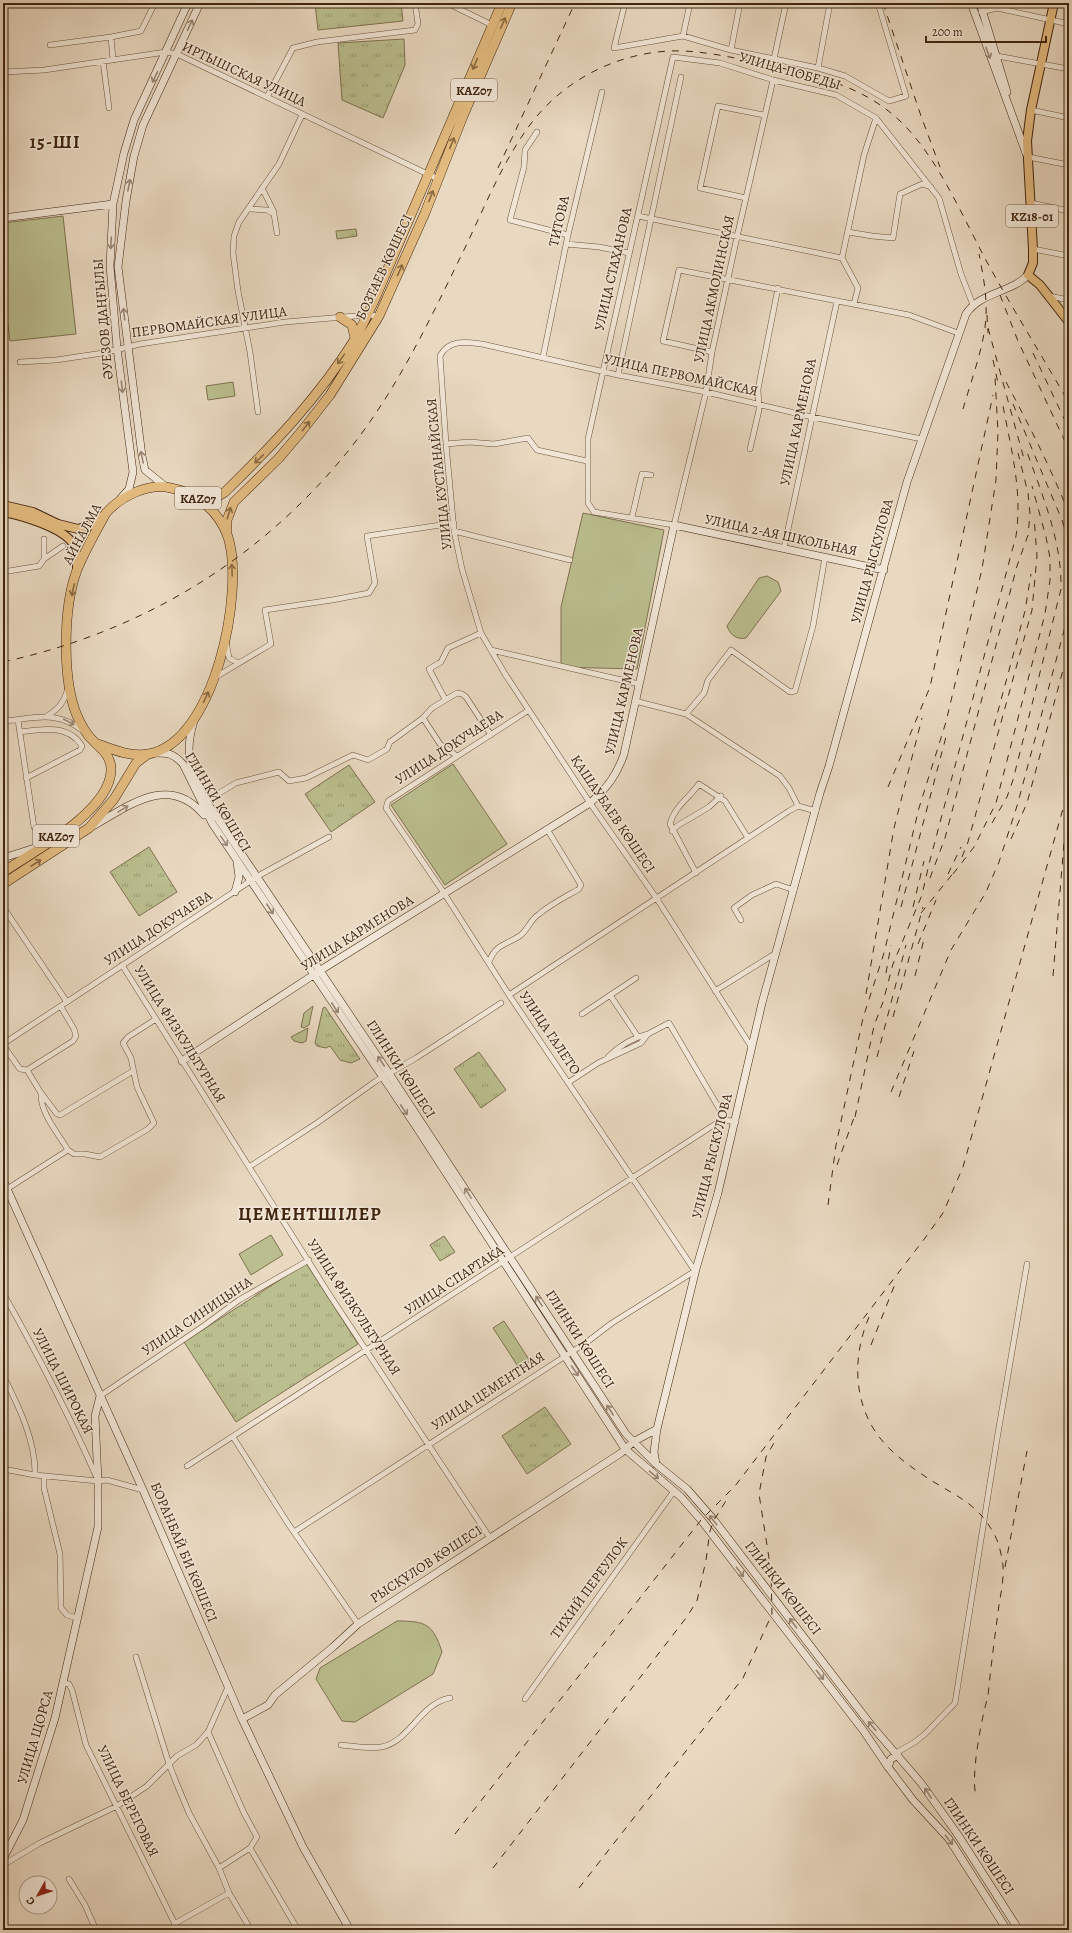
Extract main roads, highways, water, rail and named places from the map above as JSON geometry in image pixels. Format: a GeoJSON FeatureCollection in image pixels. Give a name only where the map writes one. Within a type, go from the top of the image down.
{"type":"FeatureCollection","features":[{"type":"Feature","properties":{"kind":"highway","name":"БОЗТАЕВ КӨШЕСІ"},"geometry":{"type":"LineString","coordinates":[[199,498],[217,497],[225,492],[266,452],[317,395],[355,338],[367,315],[502,3]]}},
{"type":"Feature","properties":{"kind":"highway","name":"БОЗТАЕВ КӨШЕСІ"},"geometry":{"type":"LineString","coordinates":[[227,536],[227,520],[234,502],[274,463],[301,432],[330,395],[380,316],[425,213],[512,3]]}},
{"type":"Feature","properties":{"kind":"highway"},"geometry":{"type":"LineString","coordinates":[[340,317],[352,325],[355,338]]}},
{"type":"Feature","properties":{"kind":"highway","name":"АЙНАЛМА"},"geometry":{"type":"LineString","coordinates":[[165,486],[199,498],[213,511],[227,536],[231,549],[232,594],[225,638],[214,678],[194,721],[173,743],[150,754],[132,755],[98,744],[88,735],[75,709],[66,659],[67,630],[72,592],[77,570],[106,513],[120,499],[148,488],[165,486]]}},
{"type":"Feature","properties":{"kind":"highway","name":"KAZ07"},"geometry":{"type":"LineString","coordinates":[[3,872],[77,822],[104,794],[111,771],[109,758],[98,744]]}},
{"type":"Feature","properties":{"kind":"highway","name":"KAZ07"},"geometry":{"type":"LineString","coordinates":[[3,884],[89,828],[114,799],[136,763],[150,754]]}},
{"type":"Feature","properties":{"kind":"main road","name":"ӘУЕЗОВ ДАҢҒЫЛЫ"},"geometry":{"type":"LineString","coordinates":[[120,499],[129,489],[133,472],[117,348],[110,266],[113,204],[124,153],[134,120],[188,3]]}},
{"type":"Feature","properties":{"kind":"main road","name":"ӘУЕЗОВ ДАҢҒЫЛЫ"},"geometry":{"type":"LineString","coordinates":[[165,486],[145,470],[118,267],[126,201],[134,156],[143,125],[200,3]]}},
{"type":"Feature","properties":{"kind":"main road"},"geometry":{"type":"LineString","coordinates":[[971,3],[1028,157]]}},
{"type":"Feature","properties":{"kind":"main road"},"geometry":{"type":"LineString","coordinates":[[980,3],[997,56],[1015,123]]}},
{"type":"Feature","properties":{"kind":"main road","name":"KZ18-01"},"geometry":{"type":"LineString","coordinates":[[1028,275],[1033,263],[1028,157],[1031,110],[1054,3]]}},
{"type":"Feature","properties":{"kind":"main road"},"geometry":{"type":"LineString","coordinates":[[3,218],[113,204]]}},
{"type":"Feature","properties":{"kind":"main road"},"geometry":{"type":"LineString","coordinates":[[1028,275],[1048,296],[1069,322]]}},
{"type":"Feature","properties":{"kind":"main road","name":"УЛИЦА РЫСКУЛОВА"},"geometry":{"type":"LineString","coordinates":[[656,1464],[654,1452],[657,1429],[695,1271],[718,1193],[736,1122],[752,1048],[776,953],[884,570],[907,482],[958,333],[966,314],[973,305],[1016,284],[1028,275]]}},
{"type":"Feature","properties":{"kind":"main road"},"geometry":{"type":"LineString","coordinates":[[3,505],[33,512],[58,524],[78,529],[91,525],[106,513]]}},
{"type":"Feature","properties":{"kind":"main road"},"geometry":{"type":"LineString","coordinates":[[3,512],[31,520],[64,535],[72,543],[76,553],[77,570]]}},
{"type":"Feature","properties":{"kind":"main road","name":"УЛИЦА 2-АЯ ШКОЛЬНАЯ"},"geometry":{"type":"LineString","coordinates":[[674,525],[884,570]]}},
{"type":"Feature","properties":{"kind":"main road","name":"УЛИЦА КАРМЕНОВА"},"geometry":{"type":"LineString","coordinates":[[182,1061],[444,893],[590,803],[604,790],[618,770],[624,754],[674,525]]}},
{"type":"Feature","properties":{"kind":"main road","name":"ГЛИНКИ КӨШЕСІ"},"geometry":{"type":"LineString","coordinates":[[194,721],[189,735],[187,750],[190,766],[206,801],[255,878],[313,976],[503,1262],[626,1434],[656,1464],[690,1493],[714,1520],[871,1725],[897,1754],[958,1835],[1019,1930]]}},
{"type":"Feature","properties":{"kind":"main road","name":"ГЛИНКИ КӨШЕСІ"},"geometry":{"type":"LineString","coordinates":[[150,754],[168,753],[176,756],[182,764],[212,823],[237,860],[255,878],[321,971],[511,1257],[625,1449],[684,1500],[701,1520],[863,1730],[888,1768],[927,1816],[949,1839],[1007,1930]]}},
{"type":"Feature","properties":{"kind":"main road"},"geometry":{"type":"LineString","coordinates":[[89,828],[140,799],[153,795],[171,794],[185,800],[201,811],[212,823]]}},
{"type":"Feature","properties":{"kind":"main road"},"geometry":{"type":"LineString","coordinates":[[3,858],[43,845]]}},
{"type":"Feature","properties":{"kind":"main road"},"geometry":{"type":"LineString","coordinates":[[235,892],[239,877],[237,860]]}},
{"type":"Feature","properties":{"kind":"main road","name":"БОРАНБАЙ БИ КӨШЕСІ"},"geometry":{"type":"LineString","coordinates":[[3,1180],[144,1490],[242,1719],[303,1848],[350,1930]]}},
{"type":"Feature","properties":{"kind":"main road","name":"УЛИЦА ЩОРСА"},"geometry":{"type":"LineString","coordinates":[[3,1859],[23,1820],[39,1774],[64,1683],[98,1527],[98,1481],[95,1416],[100,1396]]}},
{"type":"Feature","properties":{"kind":"main road"},"geometry":{"type":"LineString","coordinates":[[633,1442],[657,1429]]}},
{"type":"Feature","properties":{"kind":"main road","name":"РЫСҚҰЛОВ КӨШЕСІ"},"geometry":{"type":"LineString","coordinates":[[242,1719],[268,1705],[275,1694],[333,1647],[358,1624],[625,1449],[633,1442]]}},
{"type":"Feature","properties":{"kind":"main road"},"geometry":{"type":"LineString","coordinates":[[801,1651],[808,1643]]}},
{"type":"Feature","properties":{"kind":"main road"},"geometry":{"type":"LineString","coordinates":[[888,1768],[891,1759],[897,1754]]}},
{"type":"Feature","properties":{"kind":"main road"},"geometry":{"type":"LineString","coordinates":[[927,1816],[934,1816],[940,1810]]}},
{"type":"Feature","properties":{"kind":"railway"},"geometry":{"type":"LineString","coordinates":[[498,168],[575,3]]}},
{"type":"Feature","properties":{"kind":"railway"},"geometry":{"type":"LineString","coordinates":[[883,3],[921,116],[940,167]]}},
{"type":"Feature","properties":{"kind":"railway"},"geometry":{"type":"LineString","coordinates":[[3,662],[52,649],[99,633],[145,613],[188,590],[229,563],[268,533],[305,499],[358,439],[391,390],[434,312],[499,176],[527,129],[540,113],[571,85],[608,65],[648,53],[669,51],[707,53],[807,74],[847,87],[866,96],[883,107],[900,121],[914,136],[938,170],[998,282],[1069,403]]}},
{"type":"Feature","properties":{"kind":"railway"},"geometry":{"type":"LineString","coordinates":[[963,409],[974,375],[985,327],[985,292],[979,254]]}},
{"type":"Feature","properties":{"kind":"railway"},"geometry":{"type":"LineString","coordinates":[[1000,295],[1018,341],[1069,450]]}},
{"type":"Feature","properties":{"kind":"railway"},"geometry":{"type":"LineString","coordinates":[[987,315],[988,333]]}},
{"type":"Feature","properties":{"kind":"railway"},"geometry":{"type":"LineString","coordinates":[[988,328],[1024,459]]}},
{"type":"Feature","properties":{"kind":"railway"},"geometry":{"type":"LineString","coordinates":[[1033,353],[1069,429]]}},
{"type":"Feature","properties":{"kind":"railway"},"geometry":{"type":"LineString","coordinates":[[993,360],[998,383]]}},
{"type":"Feature","properties":{"kind":"railway"},"geometry":{"type":"LineString","coordinates":[[828,1205],[836,1145],[863,1018],[884,953],[919,808],[946,722],[982,569],[996,480],[998,432],[995,377]]}},
{"type":"Feature","properties":{"kind":"railway"},"geometry":{"type":"LineString","coordinates":[[1006,382],[1055,480],[1069,514]]}},
{"type":"Feature","properties":{"kind":"railway"},"geometry":{"type":"LineString","coordinates":[[888,787],[930,687],[993,395]]}},
{"type":"Feature","properties":{"kind":"railway"},"geometry":{"type":"LineString","coordinates":[[855,1117],[874,1026],[883,1002],[893,964],[922,895],[1016,536],[1018,519],[1017,484],[1002,400]]}},
{"type":"Feature","properties":{"kind":"railway"},"geometry":{"type":"LineString","coordinates":[[1013,404],[1062,520],[1069,544]]}},
{"type":"Feature","properties":{"kind":"railway"},"geometry":{"type":"LineString","coordinates":[[992,823],[1007,797],[1013,780],[1061,589],[1055,535],[1026,449]]}},
{"type":"Feature","properties":{"kind":"railway"},"geometry":{"type":"LineString","coordinates":[[930,878],[945,838],[1017,566],[1028,535],[1030,514],[1028,493],[1018,453]]}},
{"type":"Feature","properties":{"kind":"railway"},"geometry":{"type":"LineString","coordinates":[[953,874],[974,847],[996,803],[1045,614],[1050,580],[1050,558],[1046,537],[1032,486]]}},
{"type":"Feature","properties":{"kind":"railway"},"geometry":{"type":"LineString","coordinates":[[962,857],[968,842],[1032,610],[1037,556],[1034,517]]}},
{"type":"Feature","properties":{"kind":"railway"},"geometry":{"type":"LineString","coordinates":[[994,726],[1025,611],[1031,574]]}},
{"type":"Feature","properties":{"kind":"railway"},"geometry":{"type":"LineString","coordinates":[[891,1092],[951,950],[986,892],[999,862],[1017,806],[1069,612]]}},
{"type":"Feature","properties":{"kind":"railway"},"geometry":{"type":"LineString","coordinates":[[1011,839],[1027,803],[1069,648]]}},
{"type":"Feature","properties":{"kind":"railway"},"geometry":{"type":"LineString","coordinates":[[866,994],[894,828],[922,718]]}},
{"type":"Feature","properties":{"kind":"railway"},"geometry":{"type":"LineString","coordinates":[[901,907],[947,733]]}},
{"type":"Feature","properties":{"kind":"railway"},"geometry":{"type":"LineString","coordinates":[[455,1834],[701,1520],[735,1486],[943,1213],[963,1167],[1069,787]]}},
{"type":"Feature","properties":{"kind":"railway"},"geometry":{"type":"LineString","coordinates":[[1053,976],[1068,806]]}},
{"type":"Feature","properties":{"kind":"railway"},"geometry":{"type":"LineString","coordinates":[[948,874],[961,847]]}},
{"type":"Feature","properties":{"kind":"railway"},"geometry":{"type":"LineString","coordinates":[[913,907],[924,861]]}},
{"type":"Feature","properties":{"kind":"railway"},"geometry":{"type":"LineString","coordinates":[[921,913],[955,871]]}},
{"type":"Feature","properties":{"kind":"railway"},"geometry":{"type":"LineString","coordinates":[[918,944],[936,900]]}},
{"type":"Feature","properties":{"kind":"railway"},"geometry":{"type":"LineString","coordinates":[[893,1017],[923,907]]}},
{"type":"Feature","properties":{"kind":"railway"},"geometry":{"type":"LineString","coordinates":[[915,976],[924,939]]}},
{"type":"Feature","properties":{"kind":"railway"},"geometry":{"type":"LineString","coordinates":[[886,973],[891,945]]}},
{"type":"Feature","properties":{"kind":"railway"},"geometry":{"type":"LineString","coordinates":[[877,1057],[906,945]]}},
{"type":"Feature","properties":{"kind":"railway"},"geometry":{"type":"LineString","coordinates":[[899,1097],[914,1051]]}},
{"type":"Feature","properties":{"kind":"railway"},"geometry":{"type":"LineString","coordinates":[[837,1165],[856,1112]]}},
{"type":"Feature","properties":{"kind":"railway"},"geometry":{"type":"LineString","coordinates":[[871,1345],[895,1284]]}},
{"type":"Feature","properties":{"kind":"railway"},"geometry":{"type":"LineString","coordinates":[[869,1317],[859,1350],[858,1384],[861,1400],[875,1431],[886,1445],[904,1461],[972,1506],[980,1514],[996,1537],[1003,1562],[1002,1586],[988,1696],[975,1764],[974,1778],[977,1798]]}},
{"type":"Feature","properties":{"kind":"railway"},"geometry":{"type":"LineString","coordinates":[[579,1888],[743,1678],[772,1614],[771,1571],[759,1494],[766,1457],[775,1441]]}},
{"type":"Feature","properties":{"kind":"railway"},"geometry":{"type":"LineString","coordinates":[[1005,1567],[1027,1451]]}},
{"type":"Feature","properties":{"kind":"railway"},"geometry":{"type":"LineString","coordinates":[[493,1868],[686,1618],[697,1601],[706,1560],[710,1531],[714,1520],[729,1496]]}},
{"type":"Feature","properties":{"kind":"district","name":"15-ШІ"},"geometry":{"type":"Point","coordinates":[55,142]}},
{"type":"Feature","properties":{"kind":"district","name":"ЦЕМЕНТШІЛЕР"},"geometry":{"type":"Point","coordinates":[310,1214]}}]}
